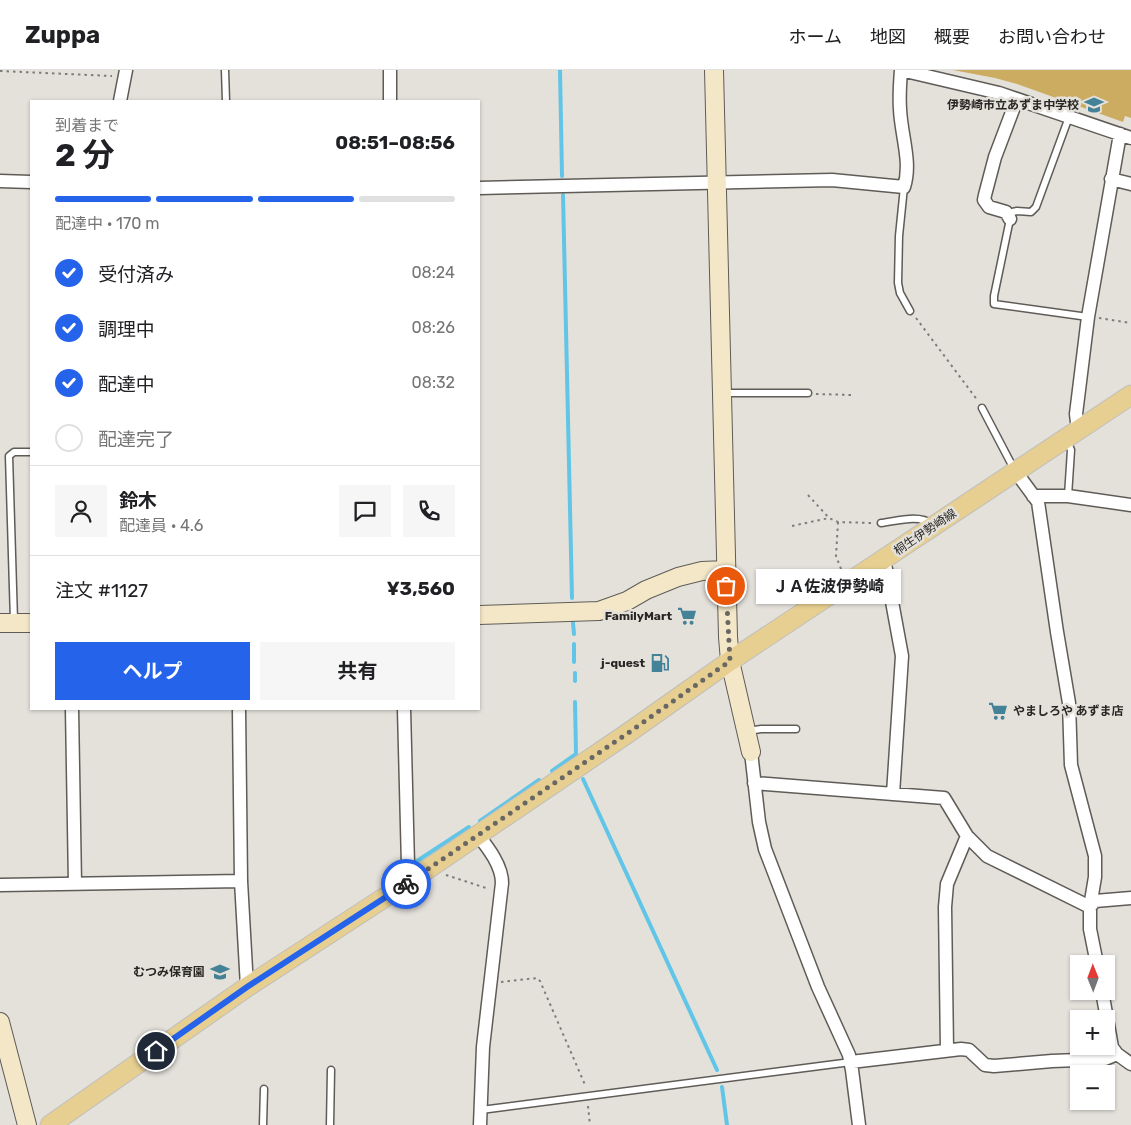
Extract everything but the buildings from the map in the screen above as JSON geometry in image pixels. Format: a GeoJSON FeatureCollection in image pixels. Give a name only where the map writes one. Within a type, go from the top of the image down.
{"type":"FeatureCollection","features":[{"type":"Feature","properties":{"kind":"main road","name":"桐生伊勢崎線"},"geometry":{"type":"LineString","coordinates":[[50,1125],[247,987],[413,879],[848,581],[882,561],[933,525],[1131,395]]}},
{"type":"Feature","properties":{"kind":"street"},"geometry":{"type":"LineString","coordinates":[[390,70],[390,100]]}},
{"type":"Feature","properties":{"kind":"street"},"geometry":{"type":"LineString","coordinates":[[714,70],[725,570],[730,661],[751,752],[759,822],[765,849],[818,987],[851,1062],[859,1125]]}},
{"type":"Feature","properties":{"kind":"street"},"geometry":{"type":"LineString","coordinates":[[480,188],[832,180],[904,187],[908,176],[899,108],[901,70],[999,93],[1125,136],[1111,179],[1088,317],[1076,414],[1077,422],[1074,434]]}},
{"type":"Feature","properties":{"kind":"street"},"geometry":{"type":"LineString","coordinates":[[120,100],[125,73]]}},
{"type":"Feature","properties":{"kind":"street"},"geometry":{"type":"LineString","coordinates":[[1009,216],[989,207],[984,200],[984,195],[994,157],[1017,99]]}},
{"type":"Feature","properties":{"kind":"street"},"geometry":{"type":"LineString","coordinates":[[1111,179],[1131,184]]}},
{"type":"Feature","properties":{"kind":"street"},"geometry":{"type":"LineString","coordinates":[[0,180],[30,182]]}},
{"type":"Feature","properties":{"kind":"street"},"geometry":{"type":"LineString","coordinates":[[1016,472],[1038,502],[1056,632],[1069,703],[1071,765],[1095,856],[1095,877],[1090,907],[1090,929],[1095,955]]}},
{"type":"Feature","properties":{"kind":"street"},"geometry":{"type":"LineString","coordinates":[[1033,496],[1093,498],[1131,505]]}},
{"type":"Feature","properties":{"kind":"street"},"geometry":{"type":"LineString","coordinates":[[882,561],[886,569],[902,656],[893,794]]}},
{"type":"Feature","properties":{"kind":"street"},"geometry":{"type":"LineString","coordinates":[[480,615],[599,611],[627,601],[646,590],[678,576],[702,571],[725,570]]}},
{"type":"Feature","properties":{"kind":"street"},"geometry":{"type":"LineString","coordinates":[[72,710],[75,884]]}},
{"type":"Feature","properties":{"kind":"street"},"geometry":{"type":"LineString","coordinates":[[239,710],[241,882],[247,987]]}},
{"type":"Feature","properties":{"kind":"street"},"geometry":{"type":"LineString","coordinates":[[404,710],[408,865],[413,879]]}},
{"type":"Feature","properties":{"kind":"street"},"geometry":{"type":"LineString","coordinates":[[754,783],[944,798],[967,836],[987,856],[1090,907]]}},
{"type":"Feature","properties":{"kind":"street"},"geometry":{"type":"LineString","coordinates":[[478,835],[502,875],[492,983],[483,1047],[480,1125]]}},
{"type":"Feature","properties":{"kind":"street"},"geometry":{"type":"LineString","coordinates":[[947,1050],[945,907],[947,884],[967,836]]}},
{"type":"Feature","properties":{"kind":"street"},"geometry":{"type":"LineString","coordinates":[[0,885],[241,882]]}},
{"type":"Feature","properties":{"kind":"street"},"geometry":{"type":"LineString","coordinates":[[1090,907],[1095,901],[1131,898]]}},
{"type":"Feature","properties":{"kind":"street"},"geometry":{"type":"LineString","coordinates":[[1104,1000],[1112,1047],[1117,1054],[1131,1064]]}},
{"type":"Feature","properties":{"kind":"street"},"geometry":{"type":"LineString","coordinates":[[0,1022],[28,1125]]}},
{"type":"Feature","properties":{"kind":"street"},"geometry":{"type":"LineString","coordinates":[[851,1062],[961,1048],[969,1050],[984,1065],[994,1066],[1105,1059],[1117,1054]]}},
{"type":"Feature","properties":{"kind":"lane"},"geometry":{"type":"LineString","coordinates":[[225,70],[226,100]]}},
{"type":"Feature","properties":{"kind":"lane"},"geometry":{"type":"LineString","coordinates":[[1069,116],[1036,207],[1031,212],[1017,211],[1009,216],[994,304],[1088,317]]}},
{"type":"Feature","properties":{"kind":"lane"},"geometry":{"type":"LineString","coordinates":[[904,187],[899,236],[898,284],[900,292],[910,310]]}},
{"type":"Feature","properties":{"kind":"lane"},"geometry":{"type":"LineString","coordinates":[[722,393],[808,394]]}},
{"type":"Feature","properties":{"kind":"lane"},"geometry":{"type":"LineString","coordinates":[[982,408],[1016,472]]}},
{"type":"Feature","properties":{"kind":"lane"},"geometry":{"type":"LineString","coordinates":[[1068,496],[1074,434]]}},
{"type":"Feature","properties":{"kind":"lane"},"geometry":{"type":"LineString","coordinates":[[15,623],[9,456],[14,452],[30,452]]}},
{"type":"Feature","properties":{"kind":"lane"},"geometry":{"type":"LineString","coordinates":[[881,523],[920,519],[927,520],[933,525]]}},
{"type":"Feature","properties":{"kind":"lane"},"geometry":{"type":"LineString","coordinates":[[747,731],[796,729]]}},
{"type":"Feature","properties":{"kind":"lane"},"geometry":{"type":"LineString","coordinates":[[481,1110],[851,1062]]}},
{"type":"Feature","properties":{"kind":"lane"},"geometry":{"type":"LineString","coordinates":[[330,1125],[331,1070]]}},
{"type":"Feature","properties":{"kind":"lane"},"geometry":{"type":"LineString","coordinates":[[262,1125],[264,1089]]}},
{"type":"Feature","properties":{"kind":"path"},"geometry":{"type":"LineString","coordinates":[[0,71],[125,73]]}},
{"type":"Feature","properties":{"kind":"path"},"geometry":{"type":"LineString","coordinates":[[910,310],[982,408]]}},
{"type":"Feature","properties":{"kind":"path"},"geometry":{"type":"LineString","coordinates":[[1088,317],[1131,323]]}},
{"type":"Feature","properties":{"kind":"path"},"geometry":{"type":"LineString","coordinates":[[808,394],[852,395]]}},
{"type":"Feature","properties":{"kind":"path"},"geometry":{"type":"LineString","coordinates":[[808,495],[830,518],[838,522],[881,523]]}},
{"type":"Feature","properties":{"kind":"path"},"geometry":{"type":"LineString","coordinates":[[792,526],[830,518]]}},
{"type":"Feature","properties":{"kind":"path"},"geometry":{"type":"LineString","coordinates":[[838,522],[836,556],[840,569],[848,581]]}},
{"type":"Feature","properties":{"kind":"path"},"geometry":{"type":"LineString","coordinates":[[433,865],[443,874],[501,892]]}},
{"type":"Feature","properties":{"kind":"path"},"geometry":{"type":"LineString","coordinates":[[492,983],[531,978],[537,978],[540,981],[587,1088],[590,1125]]}},
{"type":"Feature","properties":{"kind":"shaded area","name":"伊勢崎市立あずま中学校"},"geometry":{"type":"Polygon","coordinates":[[[953,70],[1131,70],[1131,118],[1125,116],[1123,122],[1017,84],[953,70]]]}},
{"type":"Feature","properties":{"kind":"waterway"},"geometry":{"type":"LineString","coordinates":[[560,70],[562,176]]}},
{"type":"Feature","properties":{"kind":"waterway"},"geometry":{"type":"LineString","coordinates":[[563,195],[572,598]]}},
{"type":"Feature","properties":{"kind":"waterway"},"geometry":{"type":"LineString","coordinates":[[573,623],[574,634]]}},
{"type":"Feature","properties":{"kind":"waterway"},"geometry":{"type":"LineString","coordinates":[[574,644],[574,662]]}},
{"type":"Feature","properties":{"kind":"waterway"},"geometry":{"type":"LineString","coordinates":[[575,673],[575,681]]}},
{"type":"Feature","properties":{"kind":"waterway"},"geometry":{"type":"LineString","coordinates":[[552,771],[576,754],[575,702]]}},
{"type":"Feature","properties":{"kind":"waterway"},"geometry":{"type":"LineString","coordinates":[[583,779],[717,1070]]}},
{"type":"Feature","properties":{"kind":"waterway"},"geometry":{"type":"LineString","coordinates":[[480,821],[539,780]]}},
{"type":"Feature","properties":{"kind":"waterway"},"geometry":{"type":"LineString","coordinates":[[417,861],[469,827]]}},
{"type":"Feature","properties":{"kind":"waterway"},"geometry":{"type":"LineString","coordinates":[[722,1087],[727,1125]]}},
{"type":"Feature","properties":{"kind":"way so far"},"geometry":{"type":"LineString","coordinates":[[406,884],[730,661],[726,586]]}},
{"type":"Feature","properties":{"kind":"place","name":"伊勢崎市立あずま中学校"},"geometry":{"type":"Point","coordinates":[1094,105]}},
{"type":"Feature","properties":{"kind":"place","name":"ＪＡ佐波伊勢崎"},"geometry":{"type":"Point","coordinates":[726,586]}},
{"type":"Feature","properties":{"kind":"place","name":"FamilyMart"},"geometry":{"type":"Point","coordinates":[687,616]}},
{"type":"Feature","properties":{"kind":"place","name":"j-quest"},"geometry":{"type":"Point","coordinates":[660,663]}},
{"type":"Feature","properties":{"kind":"place","name":"やましろや あずま店"},"geometry":{"type":"Point","coordinates":[998,711]}},
{"type":"Feature","properties":{"kind":"place","name":"むつみ保育園"},"geometry":{"type":"Point","coordinates":[220,972]}},
{"type":"Feature","properties":{"kind":"route"},"geometry":{"type":"LineString","coordinates":[[156,1051],[247,987],[406,884]]}}]}
